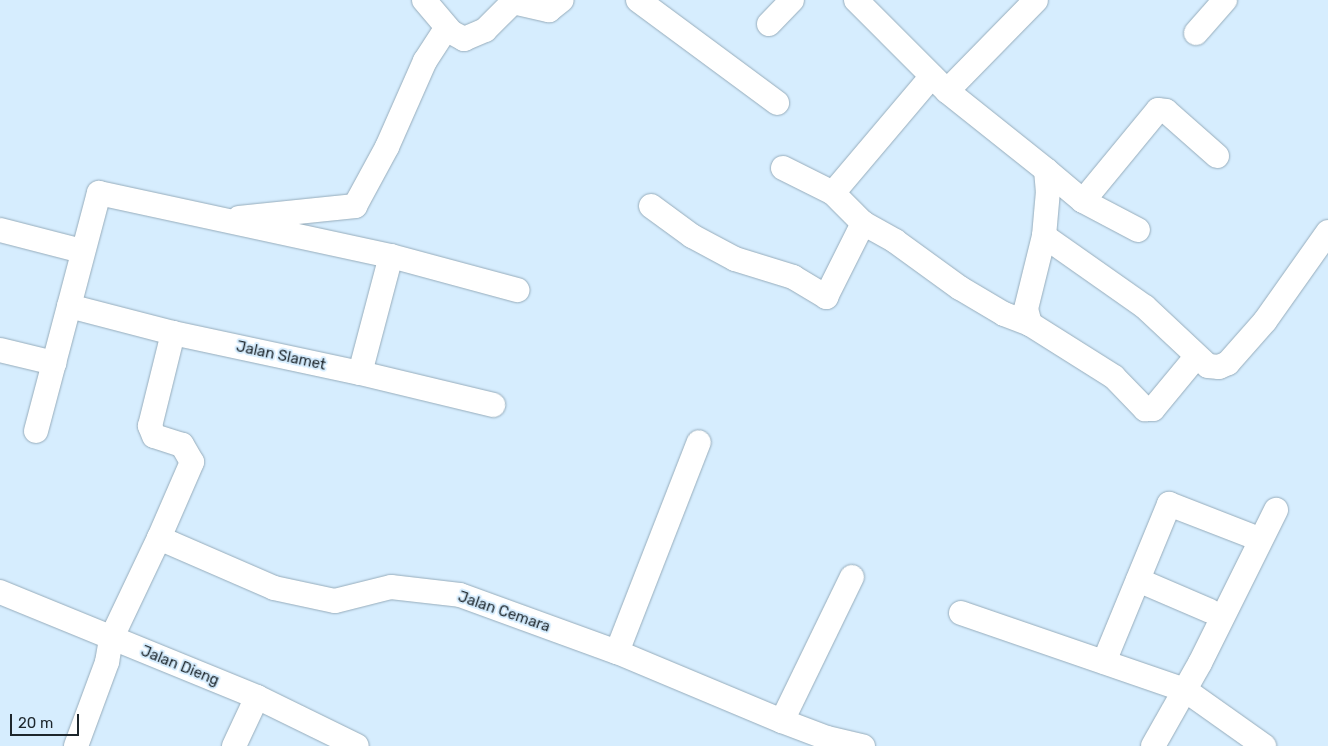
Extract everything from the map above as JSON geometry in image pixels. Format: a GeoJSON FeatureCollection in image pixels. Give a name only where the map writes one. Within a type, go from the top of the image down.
{"type":"FeatureCollection","features":[{"type":"Feature","properties":{"kind":"street"},"geometry":{"type":"LineString","coordinates":[[424,0],[447,27],[464,40],[484,30],[513,2],[549,10],[562,0]]}},
{"type":"Feature","properties":{"kind":"street"},"geometry":{"type":"LineString","coordinates":[[638,0],[776,103]]}},
{"type":"Feature","properties":{"kind":"street"},"geometry":{"type":"LineString","coordinates":[[769,24],[792,0]]}},
{"type":"Feature","properties":{"kind":"street"},"geometry":{"type":"LineString","coordinates":[[856,0],[940,84],[1083,201],[1138,230]]}},
{"type":"Feature","properties":{"kind":"street"},"geometry":{"type":"LineString","coordinates":[[833,193],[940,84],[1036,0]]}},
{"type":"Feature","properties":{"kind":"street"},"geometry":{"type":"LineString","coordinates":[[1196,34],[1225,0]]}},
{"type":"Feature","properties":{"kind":"street"},"geometry":{"type":"LineString","coordinates":[[219,220],[354,206],[387,147],[425,61],[447,27]]}},
{"type":"Feature","properties":{"kind":"street"},"geometry":{"type":"LineString","coordinates":[[1083,201],[1158,110],[1166,110],[1217,156]]}},
{"type":"Feature","properties":{"kind":"street"},"geometry":{"type":"LineString","coordinates":[[783,168],[833,193],[863,223],[895,241],[960,288],[1004,314],[1030,324],[1114,377],[1145,409],[1153,409],[1196,357]]}},
{"type":"Feature","properties":{"kind":"street"},"geometry":{"type":"LineString","coordinates":[[1030,324],[1026,309],[1044,236],[1048,191],[1046,170]]}},
{"type":"Feature","properties":{"kind":"street"},"geometry":{"type":"LineString","coordinates":[[36,431],[99,193],[391,256],[517,290]]}},
{"type":"Feature","properties":{"kind":"street"},"geometry":{"type":"LineString","coordinates":[[651,206],[692,236],[735,259],[793,277],[826,298],[863,223]]}},
{"type":"Feature","properties":{"kind":"street"},"geometry":{"type":"LineString","coordinates":[[0,230],[82,252]]}},
{"type":"Feature","properties":{"kind":"street"},"geometry":{"type":"LineString","coordinates":[[1044,236],[1145,307],[1196,357],[1208,366],[1219,367],[1228,363],[1265,321],[1328,232]]}},
{"type":"Feature","properties":{"kind":"street"},"geometry":{"type":"LineString","coordinates":[[360,372],[391,256]]}},
{"type":"Feature","properties":{"kind":"street","name":"Jalan Slamet"},"geometry":{"type":"LineString","coordinates":[[69,306],[173,333],[360,372],[493,405]]}},
{"type":"Feature","properties":{"kind":"street"},"geometry":{"type":"LineString","coordinates":[[76,746],[102,679],[111,639],[159,538],[192,462],[182,445],[154,436],[150,426],[173,333]]}},
{"type":"Feature","properties":{"kind":"street"},"geometry":{"type":"LineString","coordinates":[[0,350],[54,363]]}},
{"type":"Feature","properties":{"kind":"street"},"geometry":{"type":"LineString","coordinates":[[617,652],[699,442]]}},
{"type":"Feature","properties":{"kind":"street"},"geometry":{"type":"LineString","coordinates":[[1104,662],[1169,504],[1249,535]]}},
{"type":"Feature","properties":{"kind":"street"},"geometry":{"type":"LineString","coordinates":[[1154,746],[1185,690],[1276,510]]}},
{"type":"Feature","properties":{"kind":"street","name":"Jalan Cemara"},"geometry":{"type":"LineString","coordinates":[[159,538],[274,588],[335,601],[391,587],[460,595],[617,652],[827,738],[863,746]]}},
{"type":"Feature","properties":{"kind":"street"},"geometry":{"type":"LineString","coordinates":[[782,721],[852,577]]}},
{"type":"Feature","properties":{"kind":"street"},"geometry":{"type":"LineString","coordinates":[[1138,580],[1210,611]]}},
{"type":"Feature","properties":{"kind":"street","name":"Jalan Dieng"},"geometry":{"type":"LineString","coordinates":[[0,592],[111,639],[257,697],[357,746]]}},
{"type":"Feature","properties":{"kind":"street"},"geometry":{"type":"LineString","coordinates":[[961,613],[1185,690],[1264,746]]}},
{"type":"Feature","properties":{"kind":"street"},"geometry":{"type":"LineString","coordinates":[[234,746],[257,697]]}}]}
